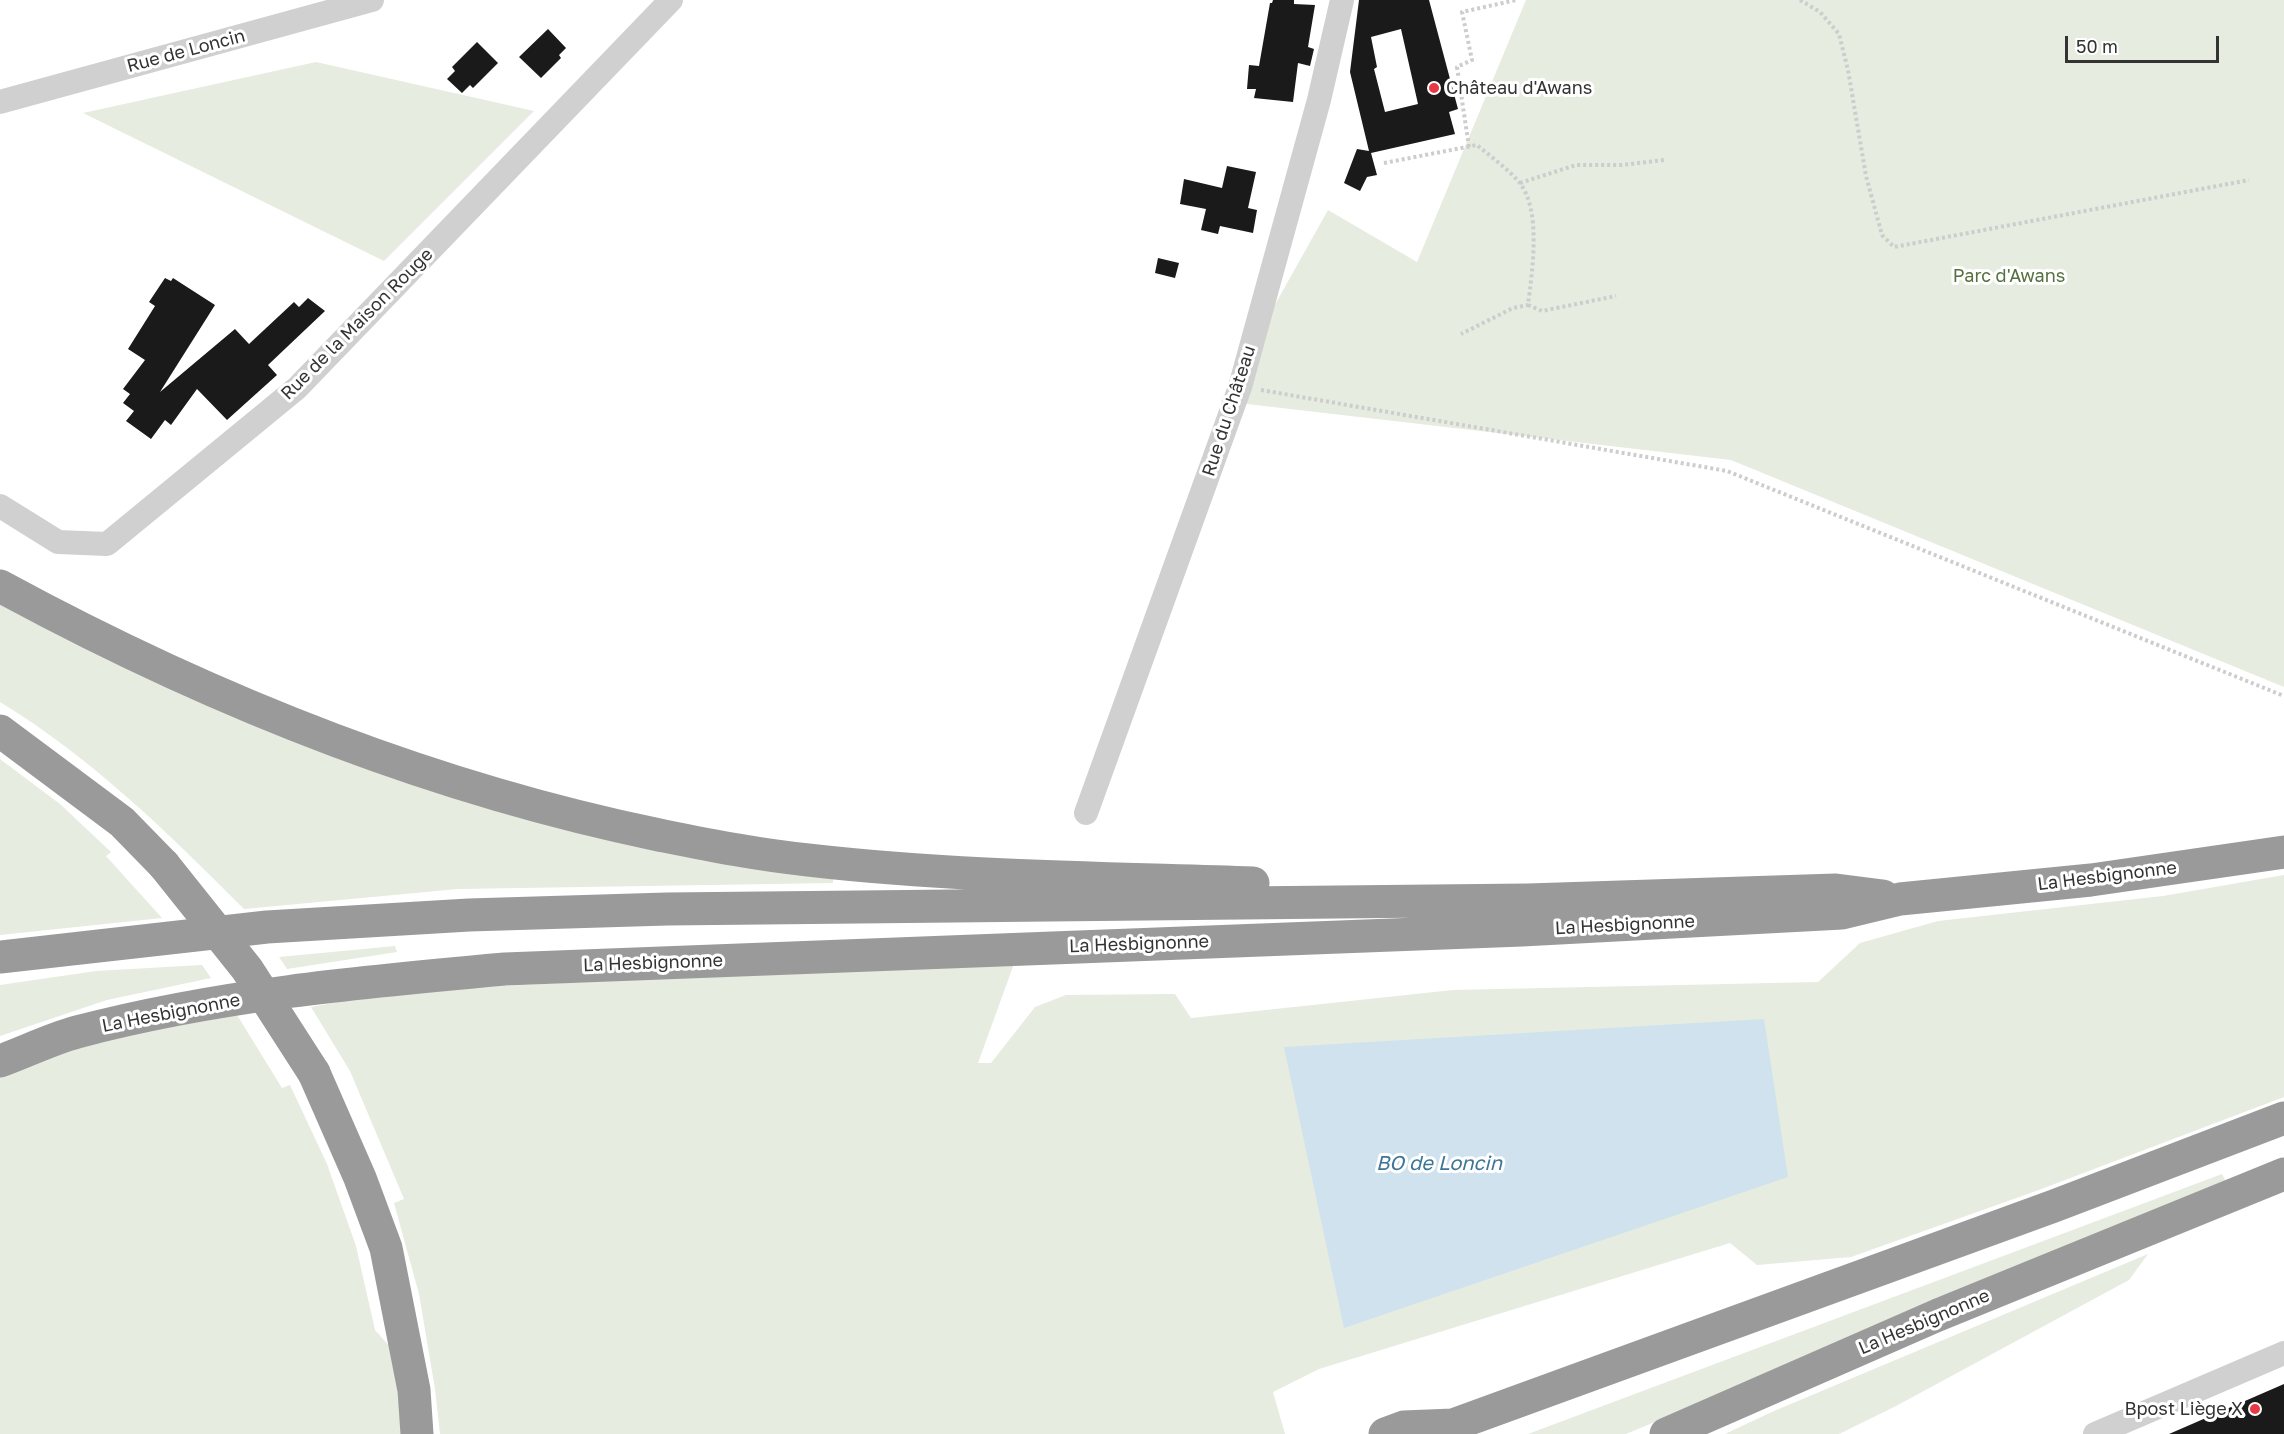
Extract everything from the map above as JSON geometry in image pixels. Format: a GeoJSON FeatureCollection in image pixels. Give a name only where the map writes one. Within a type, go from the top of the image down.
{"type":"FeatureCollection","features":[{"type":"Feature","properties":{"kind":"highway"},"geometry":{"type":"LineString","coordinates":[[0,586],[162,668],[295,727],[490,793],[600,822],[710,845],[807,860],[933,871],[1040,877],[1263,883],[1304,903]]}},
{"type":"Feature","properties":{"kind":"highway"},"geometry":{"type":"LineString","coordinates":[[0,731],[122,822],[164,865],[247,969],[314,1073],[360,1178],[386,1248],[414,1390],[417,1434]]}},
{"type":"Feature","properties":{"kind":"highway","name":"La Hesbignonne"},"geometry":{"type":"LineString","coordinates":[[0,1061],[75,1032],[204,1004],[347,983],[505,969],[1522,930],[1842,913],[1900,899],[2091,880],[2284,852]]}},
{"type":"Feature","properties":{"kind":"highway"},"geometry":{"type":"LineString","coordinates":[[0,957],[267,927],[469,915],[667,909],[1528,900],[1836,890],[1900,899]]}},
{"type":"Feature","properties":{"kind":"highway"},"geometry":{"type":"LineString","coordinates":[[1385,1434],[1404,1427],[1443,1429],[2054,1206],[2284,1118]]}},
{"type":"Feature","properties":{"kind":"highway","name":"La Hesbignonne"},"geometry":{"type":"LineString","coordinates":[[1666,1434],[1938,1315],[2284,1174]]}},
{"type":"Feature","properties":{"kind":"street","name":"Rue de Loncin"},"geometry":{"type":"LineString","coordinates":[[0,102],[372,0]]}},
{"type":"Feature","properties":{"kind":"street","name":"Rue de la Maison Rouge"},"geometry":{"type":"LineString","coordinates":[[0,506],[58,542],[107,544],[297,388],[671,0]]}},
{"type":"Feature","properties":{"kind":"street","name":"Rue du Château"},"geometry":{"type":"LineString","coordinates":[[1086,813],[1240,387],[1319,100],[1342,0]]}},
{"type":"Feature","properties":{"kind":"street"},"geometry":{"type":"LineString","coordinates":[[2095,1434],[2284,1353]]}},
{"type":"Feature","properties":{"kind":"path"},"geometry":{"type":"LineString","coordinates":[[1469,147],[1457,67],[1472,60],[1462,12],[1516,0]]}},
{"type":"Feature","properties":{"kind":"path"},"geometry":{"type":"LineString","coordinates":[[1800,0],[1821,12],[1839,34],[1848,70],[1866,176],[1882,235],[1894,247],[2249,180]]}},
{"type":"Feature","properties":{"kind":"path"},"geometry":{"type":"LineString","coordinates":[[1384,163],[1477,145],[1520,183],[1529,202],[1535,247],[1528,305]]}},
{"type":"Feature","properties":{"kind":"path"},"geometry":{"type":"LineString","coordinates":[[1520,183],[1576,165],[1622,165],[1664,160]]}},
{"type":"Feature","properties":{"kind":"path"},"geometry":{"type":"LineString","coordinates":[[1461,334],[1513,308],[1528,305],[1542,311],[1616,296]]}},
{"type":"Feature","properties":{"kind":"path"},"geometry":{"type":"LineString","coordinates":[[1240,387],[1727,471],[2284,696]]}},
{"type":"Feature","properties":{"kind":"green space","name":"Parc d'Awans"},"geometry":{"type":"Polygon","coordinates":[[[1526,0],[2284,0],[2284,687],[1731,460],[1221,401],[1328,210],[1417,262],[1526,0]]]}},
{"type":"Feature","properties":{"kind":"green space"},"geometry":{"type":"Polygon","coordinates":[[[316,62],[534,111],[384,261],[83,113],[316,62]]]}},
{"type":"Feature","properties":{"kind":"green space"},"geometry":{"type":"Polygon","coordinates":[[[0,603],[134,672],[833,877],[833,883],[458,889],[244,909],[187,852],[98,772],[34,724],[0,702],[0,603]]]}},
{"type":"Feature","properties":{"kind":"green space"},"geometry":{"type":"Polygon","coordinates":[[[0,759],[60,804],[111,852],[106,856],[162,918],[0,935],[0,759]]]}},
{"type":"Feature","properties":{"kind":"green space"},"geometry":{"type":"Polygon","coordinates":[[[2284,875],[2284,1097],[2036,1191],[1851,1257],[1757,1265],[1730,1243],[1319,1369],[1273,1392],[1285,1434],[440,1434],[419,1294],[394,1203],[404,1199],[350,1071],[311,1007],[365,997],[441,989],[1015,961],[978,1063],[991,1063],[1035,1007],[1066,995],[1175,994],[1191,1018],[1453,990],[1818,982],[1860,943],[1938,921],[2163,896],[2284,875]]]}},
{"type":"Feature","properties":{"kind":"green space"},"geometry":{"type":"Polygon","coordinates":[[[395,946],[397,952],[287,969],[279,957],[395,946]]]}},
{"type":"Feature","properties":{"kind":"green space"},"geometry":{"type":"Polygon","coordinates":[[[202,965],[211,978],[107,1000],[0,1036],[0,985],[96,971],[202,965]]]}},
{"type":"Feature","properties":{"kind":"green space"},"geometry":{"type":"Polygon","coordinates":[[[237,1015],[282,1088],[290,1085],[327,1164],[356,1246],[375,1330],[392,1349],[405,1434],[0,1434],[0,1074],[94,1041],[237,1015]]]}},
{"type":"Feature","properties":{"kind":"green space"},"geometry":{"type":"Polygon","coordinates":[[[2222,1174],[2226,1182],[1626,1434],[1528,1434],[2222,1174]]]}},
{"type":"Feature","properties":{"kind":"green space"},"geometry":{"type":"Polygon","coordinates":[[[2148,1254],[2129,1280],[1896,1406],[1839,1434],[1725,1434],[1774,1411],[2148,1254]]]}},
{"type":"Feature","properties":{"kind":"water","name":"BO de Loncin"},"geometry":{"type":"Polygon","coordinates":[[[1764,1019],[1788,1177],[1344,1328],[1284,1047],[1764,1019]]]}},
{"type":"Feature","properties":{"kind":"building"},"geometry":{"type":"Polygon","coordinates":[[[1273,0],[1294,0],[1294,4],[1315,5],[1308,47],[1314,49],[1310,66],[1298,63],[1293,102],[1254,98],[1256,89],[1247,89],[1249,65],[1259,66],[1270,3],[1273,0]]]}},
{"type":"Feature","properties":{"kind":"building","name":"Château d'Awans"},"geometry":{"type":"Polygon","coordinates":[[[1359,0],[1429,0],[1458,109],[1449,112],[1455,134],[1371,153],[1377,175],[1367,177],[1360,191],[1344,183],[1357,149],[1369,151],[1350,72],[1359,0]],[[1401,29],[1371,37],[1377,67],[1374,69],[1385,112],[1418,104],[1401,29]]]}},
{"type":"Feature","properties":{"kind":"building"},"geometry":{"type":"Polygon","coordinates":[[[548,29],[566,48],[559,55],[561,58],[541,78],[519,57],[548,29]]]}},
{"type":"Feature","properties":{"kind":"building"},"geometry":{"type":"Polygon","coordinates":[[[477,42],[498,63],[473,88],[470,85],[462,93],[447,79],[455,71],[452,67],[477,42]]]}},
{"type":"Feature","properties":{"kind":"building"},"geometry":{"type":"Polygon","coordinates":[[[1227,166],[1256,172],[1248,208],[1257,210],[1253,233],[1220,226],[1218,234],[1201,230],[1206,209],[1180,204],[1184,179],[1222,188],[1227,166]]]}},
{"type":"Feature","properties":{"kind":"building"},"geometry":{"type":"Polygon","coordinates":[[[1158,258],[1179,263],[1175,278],[1155,273],[1158,258]]]}},
{"type":"Feature","properties":{"kind":"building"},"geometry":{"type":"Polygon","coordinates":[[[165,278],[171,281],[173,278],[215,305],[160,392],[235,329],[249,344],[294,302],[299,307],[308,298],[325,311],[268,365],[277,375],[227,420],[197,389],[171,425],[165,420],[151,439],[126,421],[134,411],[123,403],[130,394],[123,389],[145,360],[128,349],[155,306],[149,302],[165,278]]]}},
{"type":"Feature","properties":{"kind":"building","name":"Bpost Liège X"},"geometry":{"type":"Polygon","coordinates":[[[2284,1384],[2284,1434],[2169,1434],[2284,1384]]]}},
{"type":"Feature","properties":{"kind":"place","name":"Château d'Awans"},"geometry":{"type":"Point","coordinates":[1434,88]}},
{"type":"Feature","properties":{"kind":"place","name":"Bpost Liège X"},"geometry":{"type":"Point","coordinates":[2255,1409]}}]}
